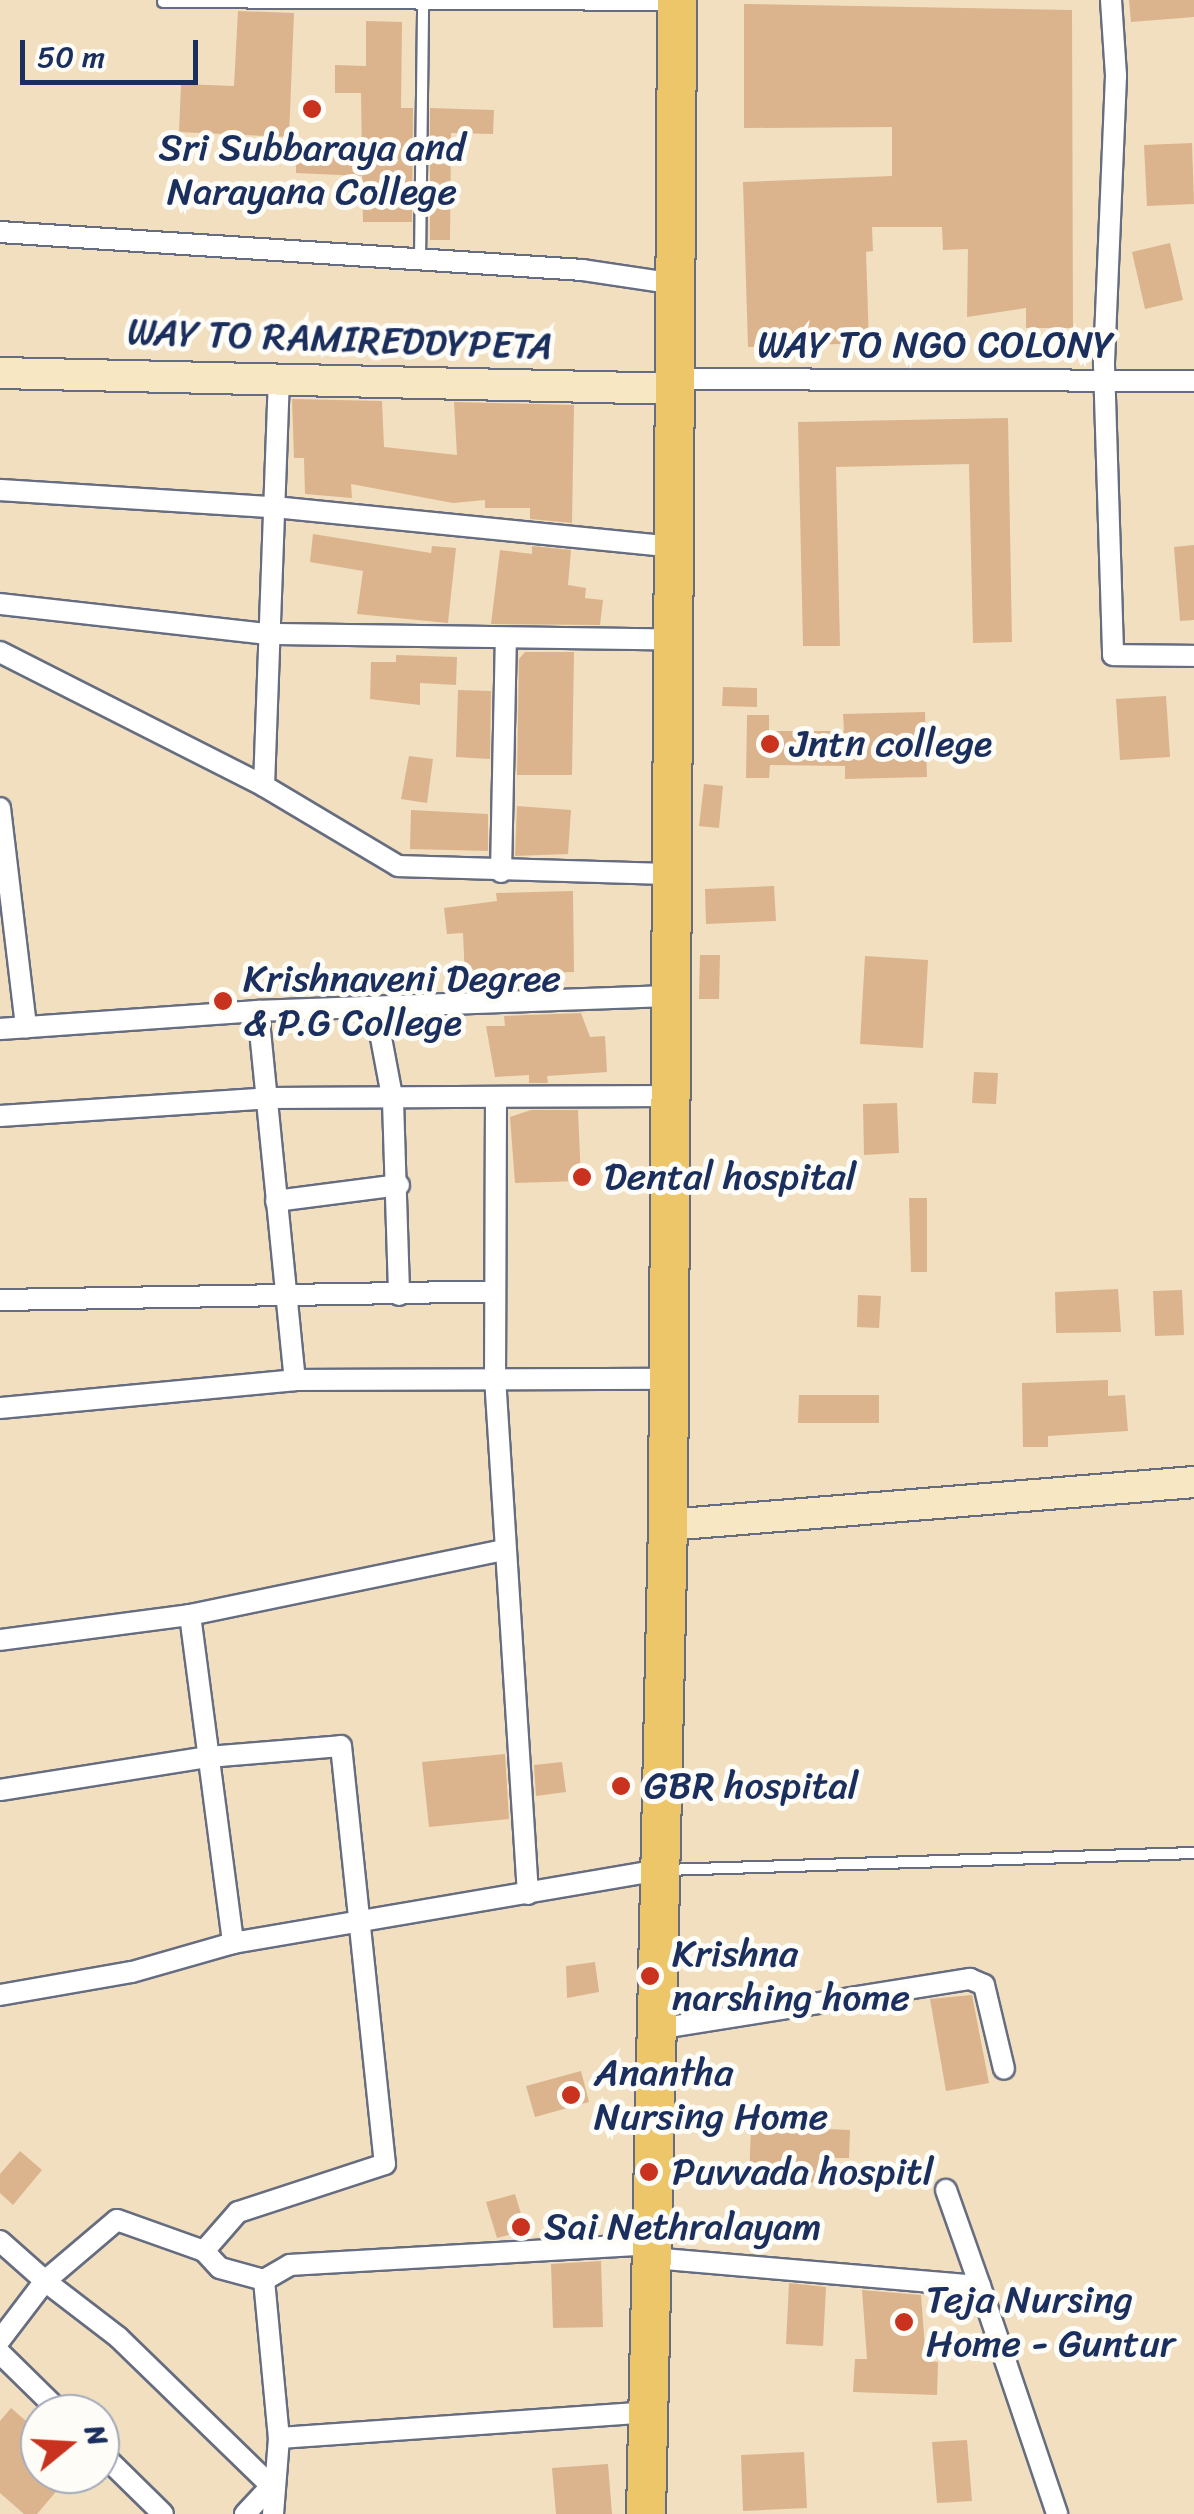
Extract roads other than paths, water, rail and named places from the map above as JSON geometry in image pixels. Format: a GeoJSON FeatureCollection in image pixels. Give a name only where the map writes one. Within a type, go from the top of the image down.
{"type":"FeatureCollection","features":[{"type":"Feature","properties":{"kind":"highway"},"geometry":{"type":"LineString","coordinates":[[646,2514],[668,1525],[677,640],[677,2]]}},
{"type":"Feature","properties":{"kind":"street"},"geometry":{"type":"LineString","coordinates":[[1111,0],[1116,76],[1105,381],[1113,655],[1194,656]]}},
{"type":"Feature","properties":{"kind":"street"},"geometry":{"type":"LineString","coordinates":[[0,232],[584,270],[678,284]]}},
{"type":"Feature","properties":{"kind":"street","name":"WAY TO RAMIREDDYPETA"},"geometry":{"type":"LineString","coordinates":[[0,373],[678,384]]}},
{"type":"Feature","properties":{"kind":"street"},"geometry":{"type":"LineString","coordinates":[[264,786],[279,376]]}},
{"type":"Feature","properties":{"kind":"street","name":"WAY TO NGO COLONY"},"geometry":{"type":"LineString","coordinates":[[678,384],[1194,382]]}},
{"type":"Feature","properties":{"kind":"street"},"geometry":{"type":"LineString","coordinates":[[0,490],[274,506],[676,547]]}},
{"type":"Feature","properties":{"kind":"street"},"geometry":{"type":"LineString","coordinates":[[0,604],[270,634],[677,640]]}},
{"type":"Feature","properties":{"kind":"street"},"geometry":{"type":"LineString","coordinates":[[501,872],[506,638]]}},
{"type":"Feature","properties":{"kind":"street"},"geometry":{"type":"LineString","coordinates":[[0,652],[264,786],[398,866],[501,872],[674,874]]}},
{"type":"Feature","properties":{"kind":"street"},"geometry":{"type":"LineString","coordinates":[[0,808],[4,869],[26,1027]]}},
{"type":"Feature","properties":{"kind":"street"},"geometry":{"type":"LineString","coordinates":[[0,1029],[258,1011],[672,996]]}},
{"type":"Feature","properties":{"kind":"street"},"geometry":{"type":"LineString","coordinates":[[375,1006],[394,1101],[399,1295]]}},
{"type":"Feature","properties":{"kind":"street"},"geometry":{"type":"LineString","coordinates":[[258,1011],[295,1380]]}},
{"type":"Feature","properties":{"kind":"street"},"geometry":{"type":"LineString","coordinates":[[0,1116],[268,1098],[394,1101],[670,1096]]}},
{"type":"Feature","properties":{"kind":"street"},"geometry":{"type":"LineString","coordinates":[[496,1097],[494,1377],[528,1894]]}},
{"type":"Feature","properties":{"kind":"street"},"geometry":{"type":"LineString","coordinates":[[276,1201],[399,1185]]}},
{"type":"Feature","properties":{"kind":"street"},"geometry":{"type":"LineString","coordinates":[[0,1300],[285,1299],[495,1291]]}},
{"type":"Feature","properties":{"kind":"street"},"geometry":{"type":"LineString","coordinates":[[0,1408],[295,1380],[669,1379]]}},
{"type":"Feature","properties":{"kind":"street"},"geometry":{"type":"LineString","coordinates":[[668,1525],[1194,1482]]}},
{"type":"Feature","properties":{"kind":"street"},"geometry":{"type":"LineString","coordinates":[[0,1640],[190,1616],[504,1550]]}},
{"type":"Feature","properties":{"kind":"street"},"geometry":{"type":"LineString","coordinates":[[190,1616],[233,1943]]}},
{"type":"Feature","properties":{"kind":"street"},"geometry":{"type":"LineString","coordinates":[[0,1790],[208,1757],[341,1746],[385,2164],[238,2212],[204,2251]]}},
{"type":"Feature","properties":{"kind":"street"},"geometry":{"type":"LineString","coordinates":[[0,1995],[132,1972],[233,1943],[660,1869]]}},
{"type":"Feature","properties":{"kind":"street"},"geometry":{"type":"LineString","coordinates":[[657,2029],[970,1979],[984,1985],[1004,2069]]}},
{"type":"Feature","properties":{"kind":"street"},"geometry":{"type":"LineString","coordinates":[[946,2190],[1056,2514]]}},
{"type":"Feature","properties":{"kind":"street"},"geometry":{"type":"LineString","coordinates":[[0,2340],[45,2281],[117,2220],[204,2251],[220,2268],[264,2280],[290,2265],[652,2250],[980,2286]]}},
{"type":"Feature","properties":{"kind":"street"},"geometry":{"type":"LineString","coordinates":[[0,2241],[118,2337],[270,2486]]}},
{"type":"Feature","properties":{"kind":"street"},"geometry":{"type":"LineString","coordinates":[[264,2280],[280,2438],[270,2486],[272,2514]]}},
{"type":"Feature","properties":{"kind":"street"},"geometry":{"type":"LineString","coordinates":[[0,2353],[42,2394]]}},
{"type":"Feature","properties":{"kind":"street"},"geometry":{"type":"LineString","coordinates":[[280,2438],[648,2412]]}},
{"type":"Feature","properties":{"kind":"street"},"geometry":{"type":"LineString","coordinates":[[120,2472],[163,2514]]}},
{"type":"Feature","properties":{"kind":"street"},"geometry":{"type":"LineString","coordinates":[[245,2514],[270,2486]]}},
{"type":"Feature","properties":{"kind":"lane"},"geometry":{"type":"LineString","coordinates":[[163,2],[677,2]]}},
{"type":"Feature","properties":{"kind":"lane"},"geometry":{"type":"LineString","coordinates":[[420,262],[423,2]]}},
{"type":"Feature","properties":{"kind":"lane"},"geometry":{"type":"LineString","coordinates":[[660,1869],[1194,1853]]}},
{"type":"Feature","properties":{"kind":"place","name":"Sri Subbaraya and Narayana College"},"geometry":{"type":"Point","coordinates":[312,109]}},
{"type":"Feature","properties":{"kind":"place","name":"Jntn college"},"geometry":{"type":"Point","coordinates":[770,744]}},
{"type":"Feature","properties":{"kind":"place","name":"Krishnaveni Degree & P.G College"},"geometry":{"type":"Point","coordinates":[223,1001]}},
{"type":"Feature","properties":{"kind":"place","name":"Dental hospital"},"geometry":{"type":"Point","coordinates":[582,1177]}},
{"type":"Feature","properties":{"kind":"place","name":"GBR hospital"},"geometry":{"type":"Point","coordinates":[621,1786]}},
{"type":"Feature","properties":{"kind":"place","name":"Krishna narshing home"},"geometry":{"type":"Point","coordinates":[650,1976]}},
{"type":"Feature","properties":{"kind":"place","name":"Anantha Nursing Home"},"geometry":{"type":"Point","coordinates":[571,2095]}},
{"type":"Feature","properties":{"kind":"place","name":"Puvvada hospitl"},"geometry":{"type":"Point","coordinates":[649,2172]}},
{"type":"Feature","properties":{"kind":"place","name":"Sai Nethralayam"},"geometry":{"type":"Point","coordinates":[521,2227]}},
{"type":"Feature","properties":{"kind":"place","name":"Teja Nursing Home - Guntur"},"geometry":{"type":"Point","coordinates":[904,2322]}}]}
